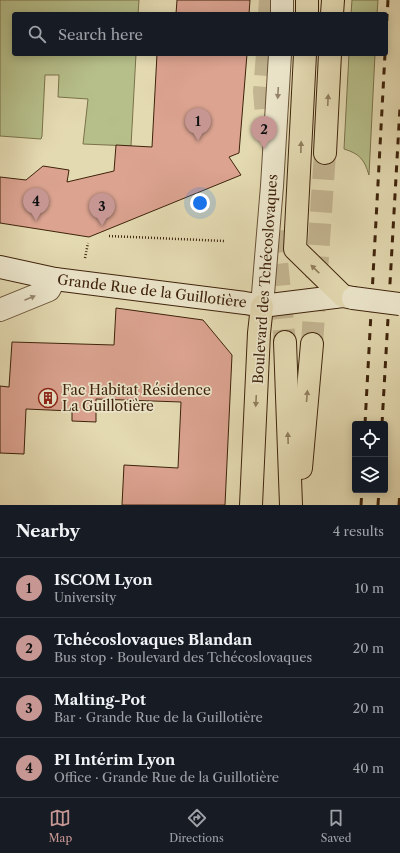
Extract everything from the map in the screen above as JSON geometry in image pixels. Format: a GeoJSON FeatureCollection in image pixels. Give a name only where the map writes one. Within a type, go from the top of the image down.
{"type":"FeatureCollection","features":[{"type":"Feature","properties":{"kind":"main road"},"geometry":{"type":"LineString","coordinates":[[282,0],[282,12]]}},
{"type":"Feature","properties":{"kind":"main road"},"geometry":{"type":"LineString","coordinates":[[307,0],[307,12]]}},
{"type":"Feature","properties":{"kind":"main road"},"geometry":{"type":"LineString","coordinates":[[332,12],[333,0]]}},
{"type":"Feature","properties":{"kind":"main road","name":"Boulevard des Tchécoslovaques"},"geometry":{"type":"LineString","coordinates":[[251,505],[259,333],[272,186],[280,56]]}},
{"type":"Feature","properties":{"kind":"main road"},"geometry":{"type":"LineString","coordinates":[[305,56],[296,249],[348,297]]}},
{"type":"Feature","properties":{"kind":"main road"},"geometry":{"type":"LineString","coordinates":[[325,153],[330,56]]}},
{"type":"Feature","properties":{"kind":"main road","name":"Grande Rue de la Guillotière"},"geometry":{"type":"LineString","coordinates":[[0,267],[55,279],[262,306],[348,297],[400,304]]}},
{"type":"Feature","properties":{"kind":"main road"},"geometry":{"type":"LineString","coordinates":[[0,310],[49,290],[55,279]]}},
{"type":"Feature","properties":{"kind":"main road","name":"Boulevard des Tchécoslovaques"},"geometry":{"type":"LineString","coordinates":[[285,342],[291,505]]}},
{"type":"Feature","properties":{"kind":"main road"},"geometry":{"type":"LineString","coordinates":[[298,505],[312,344]]}},
{"type":"Feature","properties":{"kind":"path"},"geometry":{"type":"LineString","coordinates":[[110,236],[225,241]]}},
{"type":"Feature","properties":{"kind":"green space"},"geometry":{"type":"Polygon","coordinates":[[[0,0],[139,0],[138,12],[12,12],[12,56],[136,56],[131,146],[83,144],[88,99],[58,97],[59,75],[45,75],[41,139],[0,136],[0,0]]]}},
{"type":"Feature","properties":{"kind":"green space"},"geometry":{"type":"Polygon","coordinates":[[[352,0],[378,0],[377,12],[351,12],[352,0]]]}},
{"type":"Feature","properties":{"kind":"green space"},"geometry":{"type":"Polygon","coordinates":[[[349,56],[375,56],[369,175],[361,158],[358,155],[344,149],[349,56]]]}},
{"type":"Feature","properties":{"kind":"building"},"geometry":{"type":"Polygon","coordinates":[[[177,0],[250,0],[249,12],[176,12],[177,0]]]}},
{"type":"Feature","properties":{"kind":"building"},"geometry":{"type":"Polygon","coordinates":[[[157,56],[247,56],[239,153],[229,157],[241,175],[89,237],[0,223],[0,177],[26,180],[43,166],[69,170],[67,182],[114,171],[116,145],[152,147],[157,56]]]}},
{"type":"Feature","properties":{"kind":"building"},"geometry":{"type":"Polygon","coordinates":[[[116,308],[203,320],[232,355],[225,505],[122,505],[124,465],[178,468],[181,402],[96,399],[96,422],[72,421],[72,411],[26,409],[24,454],[0,453],[0,386],[9,387],[12,342],[114,345],[116,308]]]}},
{"type":"Feature","properties":{"kind":"tunnel"},"geometry":{"type":"LineString","coordinates":[[269,12],[270,0]]}},
{"type":"Feature","properties":{"kind":"tunnel"},"geometry":{"type":"LineString","coordinates":[[267,56],[264,91],[268,139]]}},
{"type":"Feature","properties":{"kind":"tunnel"},"geometry":{"type":"LineString","coordinates":[[312,344],[325,153]]}},
{"type":"Feature","properties":{"kind":"tunnel"},"geometry":{"type":"LineString","coordinates":[[274,231],[285,342]]}},
{"type":"Feature","properties":{"kind":"railway"},"geometry":{"type":"LineString","coordinates":[[387,12],[388,0]]}},
{"type":"Feature","properties":{"kind":"railway"},"geometry":{"type":"LineString","coordinates":[[365,421],[385,56]]}},
{"type":"Feature","properties":{"kind":"railway"},"geometry":{"type":"LineString","coordinates":[[382,421],[400,107]]}},
{"type":"Feature","properties":{"kind":"railway"},"geometry":{"type":"LineString","coordinates":[[399,505],[400,491]]}},
{"type":"Feature","properties":{"kind":"railway"},"geometry":{"type":"LineString","coordinates":[[361,505],[362,493]]}},
{"type":"Feature","properties":{"kind":"railway"},"geometry":{"type":"LineString","coordinates":[[378,505],[379,493]]}},
{"type":"Feature","properties":{"kind":"place","name":"ISCOM Lyon"},"geometry":{"type":"Point","coordinates":[198,141]}},
{"type":"Feature","properties":{"kind":"place","name":"Tchécoslovaques Blandan"},"geometry":{"type":"Point","coordinates":[264,149]}},
{"type":"Feature","properties":{"kind":"place","name":"PI Intérim Lyon"},"geometry":{"type":"Point","coordinates":[36,221]}},
{"type":"Feature","properties":{"kind":"place","name":"Malting-Pot"},"geometry":{"type":"Point","coordinates":[102,226]}},
{"type":"Feature","properties":{"kind":"place","name":"Fac Habitat Résidence La Guillotière"},"geometry":{"type":"Point","coordinates":[48,398]}}]}
